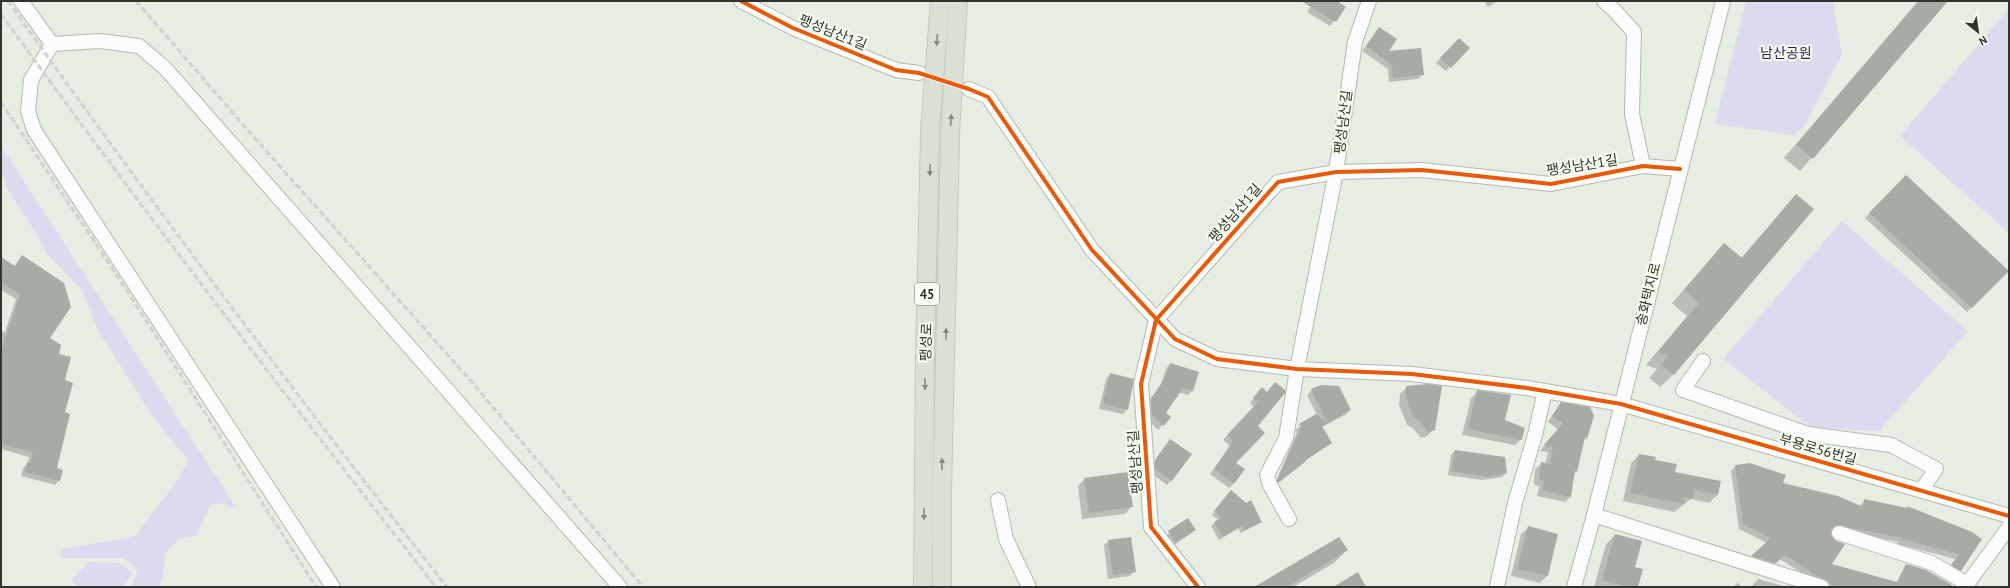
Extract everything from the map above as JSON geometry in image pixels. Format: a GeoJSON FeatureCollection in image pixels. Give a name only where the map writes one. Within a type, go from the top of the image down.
{"type":"FeatureCollection","features":[{"type":"Feature","properties":{"kind":"main road","name":"팽성로"},"geometry":{"type":"LineString","coordinates":[[923,587],[925,358],[930,131],[940,1]]}},
{"type":"Feature","properties":{"kind":"main road","name":"팽성로"},"geometry":{"type":"LineString","coordinates":[[942,587],[942,494],[950,134],[958,1]]}},
{"type":"Feature","properties":{"kind":"street"},"geometry":{"type":"LineString","coordinates":[[21,1],[52,44]]}},
{"type":"Feature","properties":{"kind":"street","name":"팽성남산1길"},"geometry":{"type":"LineString","coordinates":[[742,1],[793,28],[896,70],[919,73]]}},
{"type":"Feature","properties":{"kind":"street","name":"팽성남산길"},"geometry":{"type":"LineString","coordinates":[[1289,519],[1270,485],[1267,475],[1286,438],[1297,369],[1336,172],[1355,42],[1369,1]]}},
{"type":"Feature","properties":{"kind":"street"},"geometry":{"type":"LineString","coordinates":[[1604,1],[1634,32],[1632,114],[1643,166]]}},
{"type":"Feature","properties":{"kind":"street","name":"송화택지로"},"geometry":{"type":"LineString","coordinates":[[1574,587],[1594,515],[1620,404],[1722,1]]}},
{"type":"Feature","properties":{"kind":"street"},"geometry":{"type":"LineString","coordinates":[[52,44],[100,42],[139,46],[165,68],[620,587]]}},
{"type":"Feature","properties":{"kind":"street"},"geometry":{"type":"LineString","coordinates":[[52,44],[31,80],[28,111],[34,130],[333,587]]}},
{"type":"Feature","properties":{"kind":"street"},"geometry":{"type":"LineString","coordinates":[[969,88],[988,97],[1092,250],[1156,320]]}},
{"type":"Feature","properties":{"kind":"street","name":"팽성남산1길"},"geometry":{"type":"LineString","coordinates":[[1156,320],[1278,182],[1336,172],[1422,170],[1551,184],[1643,166],[1680,169]]}},
{"type":"Feature","properties":{"kind":"street","name":"팽성남산길"},"geometry":{"type":"LineString","coordinates":[[1156,320],[1140,384],[1151,527],[1198,587]]}},
{"type":"Feature","properties":{"kind":"street","name":"부용로56번길"},"geometry":{"type":"LineString","coordinates":[[1156,320],[1175,339],[1216,359],[1297,369],[1412,374],[1545,391],[1620,404],[2009,516]]}},
{"type":"Feature","properties":{"kind":"street"},"geometry":{"type":"LineString","coordinates":[[1703,361],[1683,390],[1808,434],[1891,445],[1936,468],[1921,490]]}},
{"type":"Feature","properties":{"kind":"street"},"geometry":{"type":"LineString","coordinates":[[1497,587],[1514,502],[1535,435],[1545,391]]}},
{"type":"Feature","properties":{"kind":"street"},"geometry":{"type":"LineString","coordinates":[[998,500],[1006,539],[1029,587]]}},
{"type":"Feature","properties":{"kind":"street"},"geometry":{"type":"LineString","coordinates":[[1594,515],[1822,587]]}},
{"type":"Feature","properties":{"kind":"street"},"geometry":{"type":"LineString","coordinates":[[1839,533],[1932,563],[1966,585],[2009,527]]}},
{"type":"Feature","properties":{"kind":"green space","name":"남산공원"},"geometry":{"type":"Polygon","coordinates":[[[1746,1],[1833,1],[1842,55],[1804,126],[1794,135],[1715,124],[1746,1]]]}},
{"type":"Feature","properties":{"kind":"green space"},"geometry":{"type":"Polygon","coordinates":[[[2009,9],[2009,233],[1900,136],[2009,9]]]}},
{"type":"Feature","properties":{"kind":"green space"},"geometry":{"type":"Polygon","coordinates":[[[1,146],[237,509],[220,503],[210,505],[196,536],[180,538],[165,553],[164,571],[159,587],[131,587],[138,570],[124,558],[61,558],[62,549],[136,536],[171,490],[188,460],[153,417],[98,330],[82,290],[44,250],[38,236],[9,192],[1,170],[1,146]]]}},
{"type":"Feature","properties":{"kind":"green space"},"geometry":{"type":"Polygon","coordinates":[[[1842,221],[1968,331],[1879,431],[1811,427],[1723,359],[1842,221]]]}},
{"type":"Feature","properties":{"kind":"green space"},"geometry":{"type":"Polygon","coordinates":[[[89,562],[120,563],[132,573],[124,587],[82,587],[74,585],[72,579],[89,562]]]}},
{"type":"Feature","properties":{"kind":"building"},"geometry":{"type":"Polygon","coordinates":[[[1301,1],[1337,1],[1346,7],[1336,22],[1301,1]]]}},
{"type":"Feature","properties":{"kind":"building"},"geometry":{"type":"Polygon","coordinates":[[[1919,1],[1948,1],[1813,159],[1796,145],[1919,1]]]}},
{"type":"Feature","properties":{"kind":"building"},"geometry":{"type":"Polygon","coordinates":[[[1379,27],[1397,39],[1389,51],[1421,48],[1424,75],[1393,78],[1392,65],[1366,46],[1379,27]]]}},
{"type":"Feature","properties":{"kind":"building"},"geometry":{"type":"Polygon","coordinates":[[[1459,38],[1470,48],[1451,68],[1440,58],[1459,38]]]}},
{"type":"Feature","properties":{"kind":"building"},"geometry":{"type":"Polygon","coordinates":[[[1906,175],[2009,271],[1972,308],[1869,213],[1906,175]]]}},
{"type":"Feature","properties":{"kind":"building"},"geometry":{"type":"Polygon","coordinates":[[[1796,194],[1814,209],[1674,375],[1661,365],[1669,356],[1658,352],[1699,303],[1684,290],[1724,243],[1742,258],[1796,194]]]}},
{"type":"Feature","properties":{"kind":"building"},"geometry":{"type":"Polygon","coordinates":[[[22,255],[64,283],[71,307],[50,338],[61,345],[59,354],[71,357],[65,380],[73,383],[65,412],[70,414],[57,468],[63,470],[60,481],[25,472],[27,462],[30,463],[33,452],[1,444],[1,351],[20,295],[1,282],[1,257],[15,266],[22,255]]]}},
{"type":"Feature","properties":{"kind":"building"},"geometry":{"type":"Polygon","coordinates":[[[1170,363],[1199,372],[1193,391],[1183,388],[1166,413],[1171,417],[1164,426],[1152,416],[1151,399],[1165,378],[1170,363]]]}},
{"type":"Feature","properties":{"kind":"building"},"geometry":{"type":"Polygon","coordinates":[[[1110,373],[1134,379],[1128,410],[1103,404],[1110,373]]]}},
{"type":"Feature","properties":{"kind":"building"},"geometry":{"type":"Polygon","coordinates":[[[1275,382],[1285,390],[1285,393],[1258,426],[1265,433],[1236,463],[1245,469],[1234,484],[1214,469],[1233,441],[1227,435],[1258,402],[1253,398],[1262,387],[1267,392],[1275,382]]]}},
{"type":"Feature","properties":{"kind":"building"},"geometry":{"type":"Polygon","coordinates":[[[1428,384],[1442,386],[1435,430],[1428,432],[1420,421],[1414,418],[1406,398],[1406,386],[1428,384]]]}},
{"type":"Feature","properties":{"kind":"building"},"geometry":{"type":"Polygon","coordinates":[[[1321,385],[1339,386],[1351,410],[1322,426],[1332,443],[1307,459],[1278,483],[1277,480],[1301,427],[1299,424],[1316,414],[1327,423],[1311,389],[1321,385]]]}},
{"type":"Feature","properties":{"kind":"building"},"geometry":{"type":"Polygon","coordinates":[[[1477,390],[1511,395],[1505,420],[1525,428],[1522,440],[1468,429],[1477,390]]]}},
{"type":"Feature","properties":{"kind":"building"},"geometry":{"type":"Polygon","coordinates":[[[1561,402],[1590,407],[1594,416],[1587,439],[1585,437],[1577,472],[1575,470],[1571,497],[1542,490],[1544,481],[1539,479],[1541,462],[1550,464],[1553,447],[1544,445],[1563,423],[1552,416],[1561,402]]]}},
{"type":"Feature","properties":{"kind":"building"},"geometry":{"type":"Polygon","coordinates":[[[1170,439],[1192,454],[1172,481],[1155,469],[1155,460],[1170,439]]]}},
{"type":"Feature","properties":{"kind":"building"},"geometry":{"type":"Polygon","coordinates":[[[1455,450],[1505,457],[1507,473],[1487,477],[1452,471],[1455,450]]]}},
{"type":"Feature","properties":{"kind":"building"},"geometry":{"type":"Polygon","coordinates":[[[1639,454],[1656,457],[1655,460],[1677,464],[1675,472],[1721,481],[1718,495],[1695,490],[1692,499],[1685,497],[1684,504],[1630,493],[1639,454]]]}},
{"type":"Feature","properties":{"kind":"building"},"geometry":{"type":"Polygon","coordinates":[[[1750,463],[1786,475],[1783,483],[1838,496],[1863,507],[1864,499],[1907,508],[1907,506],[1972,532],[1982,539],[1961,571],[1952,565],[1959,554],[1902,538],[1837,525],[1831,530],[1831,535],[1836,541],[1845,544],[1832,564],[1897,582],[1906,564],[1926,570],[1952,585],[1951,587],[1835,587],[1785,555],[1776,563],[1751,556],[1771,538],[1743,524],[1735,465],[1750,463]]]}},
{"type":"Feature","properties":{"kind":"building"},"geometry":{"type":"Polygon","coordinates":[[[1128,472],[1133,507],[1089,513],[1084,478],[1128,472]]]}},
{"type":"Feature","properties":{"kind":"building"},"geometry":{"type":"Polygon","coordinates":[[[1231,490],[1246,503],[1251,500],[1262,522],[1244,531],[1242,526],[1223,537],[1214,522],[1222,517],[1214,511],[1231,490]]]}},
{"type":"Feature","properties":{"kind":"building"},"geometry":{"type":"Polygon","coordinates":[[[1188,518],[1196,530],[1176,543],[1168,531],[1188,518]]]}},
{"type":"Feature","properties":{"kind":"building"},"geometry":{"type":"Polygon","coordinates":[[[1528,526],[1558,534],[1548,576],[1517,569],[1528,526]]]}},
{"type":"Feature","properties":{"kind":"building"},"geometry":{"type":"Polygon","coordinates":[[[1615,534],[1642,541],[1635,567],[1643,569],[1638,587],[1628,587],[1602,580],[1615,534]]]}},
{"type":"Feature","properties":{"kind":"building"},"geometry":{"type":"Polygon","coordinates":[[[1131,537],[1136,572],[1113,575],[1108,540],[1131,537]]]}},
{"type":"Feature","properties":{"kind":"building"},"geometry":{"type":"Polygon","coordinates":[[[1339,537],[1348,550],[1286,587],[1254,587],[1339,537]]]}},
{"type":"Feature","properties":{"kind":"building"},"geometry":{"type":"Polygon","coordinates":[[[1358,572],[1366,587],[1333,587],[1358,572]]]}},
{"type":"Feature","properties":{"kind":"railway"},"geometry":{"type":"LineString","coordinates":[[8,1],[115,150],[224,297],[447,587]]}},
{"type":"Feature","properties":{"kind":"railway"},"geometry":{"type":"LineString","coordinates":[[136,1],[252,135],[471,381],[643,587]]}},
{"type":"Feature","properties":{"kind":"railway"},"geometry":{"type":"LineString","coordinates":[[1,14],[107,159],[215,302],[436,587]]}},
{"type":"Feature","properties":{"kind":"railway"},"geometry":{"type":"LineString","coordinates":[[1,102],[124,286],[316,587]]}},
{"type":"Feature","properties":{"kind":"cycle path"},"geometry":{"type":"LineString","coordinates":[[741,1],[793,28],[896,70],[919,73],[969,89],[988,97],[1092,250],[1175,339],[1217,359],[1297,369],[1412,374],[1527,388],[1621,404],[2009,516]]}},
{"type":"Feature","properties":{"kind":"cycle path"},"geometry":{"type":"LineString","coordinates":[[1198,587],[1151,527],[1141,384],[1156,320],[1278,182],[1336,172],[1422,170],[1551,184],[1643,166],[1680,169]]}}]}
